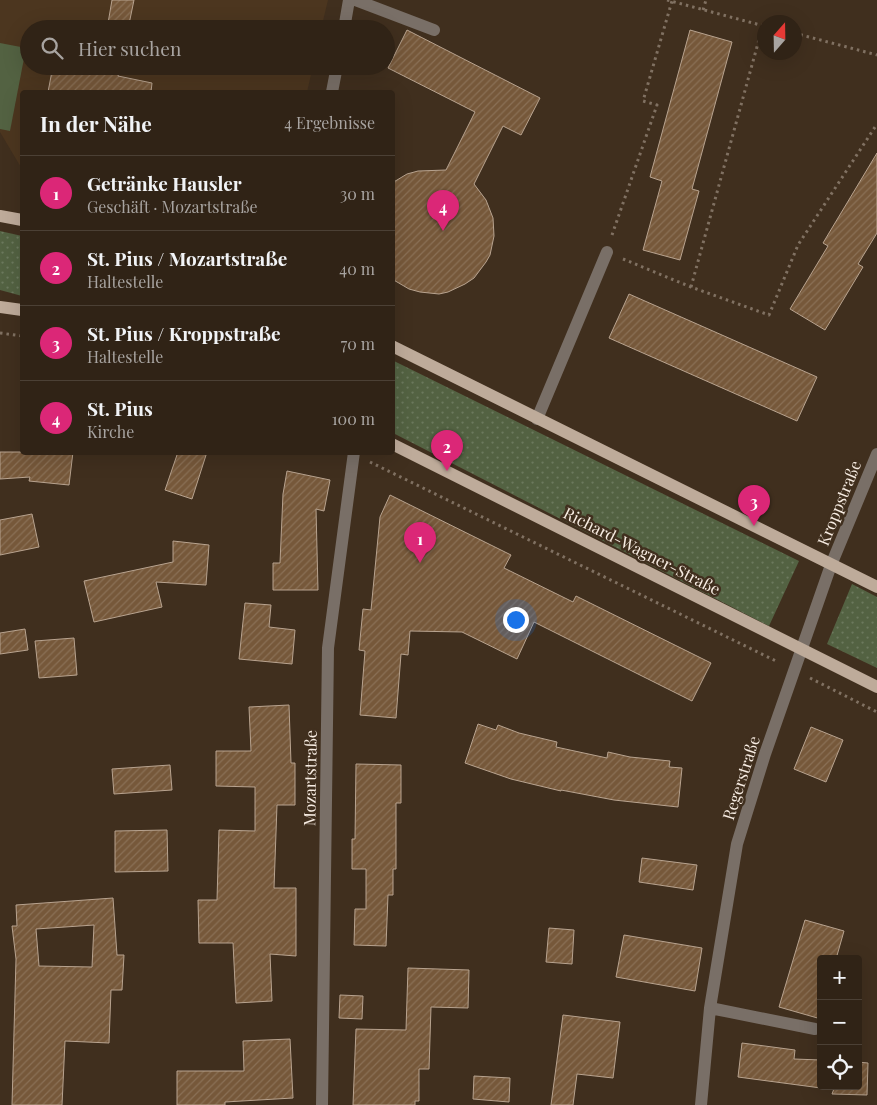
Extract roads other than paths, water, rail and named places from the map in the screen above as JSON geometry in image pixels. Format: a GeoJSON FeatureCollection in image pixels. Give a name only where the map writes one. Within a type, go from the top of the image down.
{"type":"FeatureCollection","features":[{"type":"Feature","properties":{"kind":"main road"},"geometry":{"type":"LineString","coordinates":[[0,216],[20,220]]}},
{"type":"Feature","properties":{"kind":"main road"},"geometry":{"type":"LineString","coordinates":[[0,307],[20,310]]}},
{"type":"Feature","properties":{"kind":"main road"},"geometry":{"type":"LineString","coordinates":[[395,347],[877,587]]}},
{"type":"Feature","properties":{"kind":"main road","name":"Richard-Wagner-Straße"},"geometry":{"type":"LineString","coordinates":[[395,446],[877,687]]}},
{"type":"Feature","properties":{"kind":"street"},"geometry":{"type":"LineString","coordinates":[[346,20],[349,0]]}},
{"type":"Feature","properties":{"kind":"street"},"geometry":{"type":"LineString","coordinates":[[355,0],[434,30]]}},
{"type":"Feature","properties":{"kind":"street"},"geometry":{"type":"LineString","coordinates":[[332,90],[335,75]]}},
{"type":"Feature","properties":{"kind":"street"},"geometry":{"type":"LineString","coordinates":[[538,418],[606,252]]}},
{"type":"Feature","properties":{"kind":"street","name":"Kroppstraße"},"geometry":{"type":"LineString","coordinates":[[831,565],[877,454]]}},
{"type":"Feature","properties":{"kind":"street","name":"Mozartstraße"},"geometry":{"type":"LineString","coordinates":[[322,1105],[328,648],[353,455]]}},
{"type":"Feature","properties":{"kind":"street","name":"Regerstraße"},"geometry":{"type":"LineString","coordinates":[[701,1105],[710,1008],[737,844],[765,754],[831,565]]}},
{"type":"Feature","properties":{"kind":"street"},"geometry":{"type":"LineString","coordinates":[[710,1008],[815,1029]]}},
{"type":"Feature","properties":{"kind":"place","name":"St. Pius"},"geometry":{"type":"Point","coordinates":[443,231]}},
{"type":"Feature","properties":{"kind":"place","name":"St. Pius / Mozartstraße"},"geometry":{"type":"Point","coordinates":[447,471]}},
{"type":"Feature","properties":{"kind":"place","name":"St. Pius / Kroppstraße"},"geometry":{"type":"Point","coordinates":[754,526]}},
{"type":"Feature","properties":{"kind":"place","name":"Getränke Hausler"},"geometry":{"type":"Point","coordinates":[420,563]}}]}
